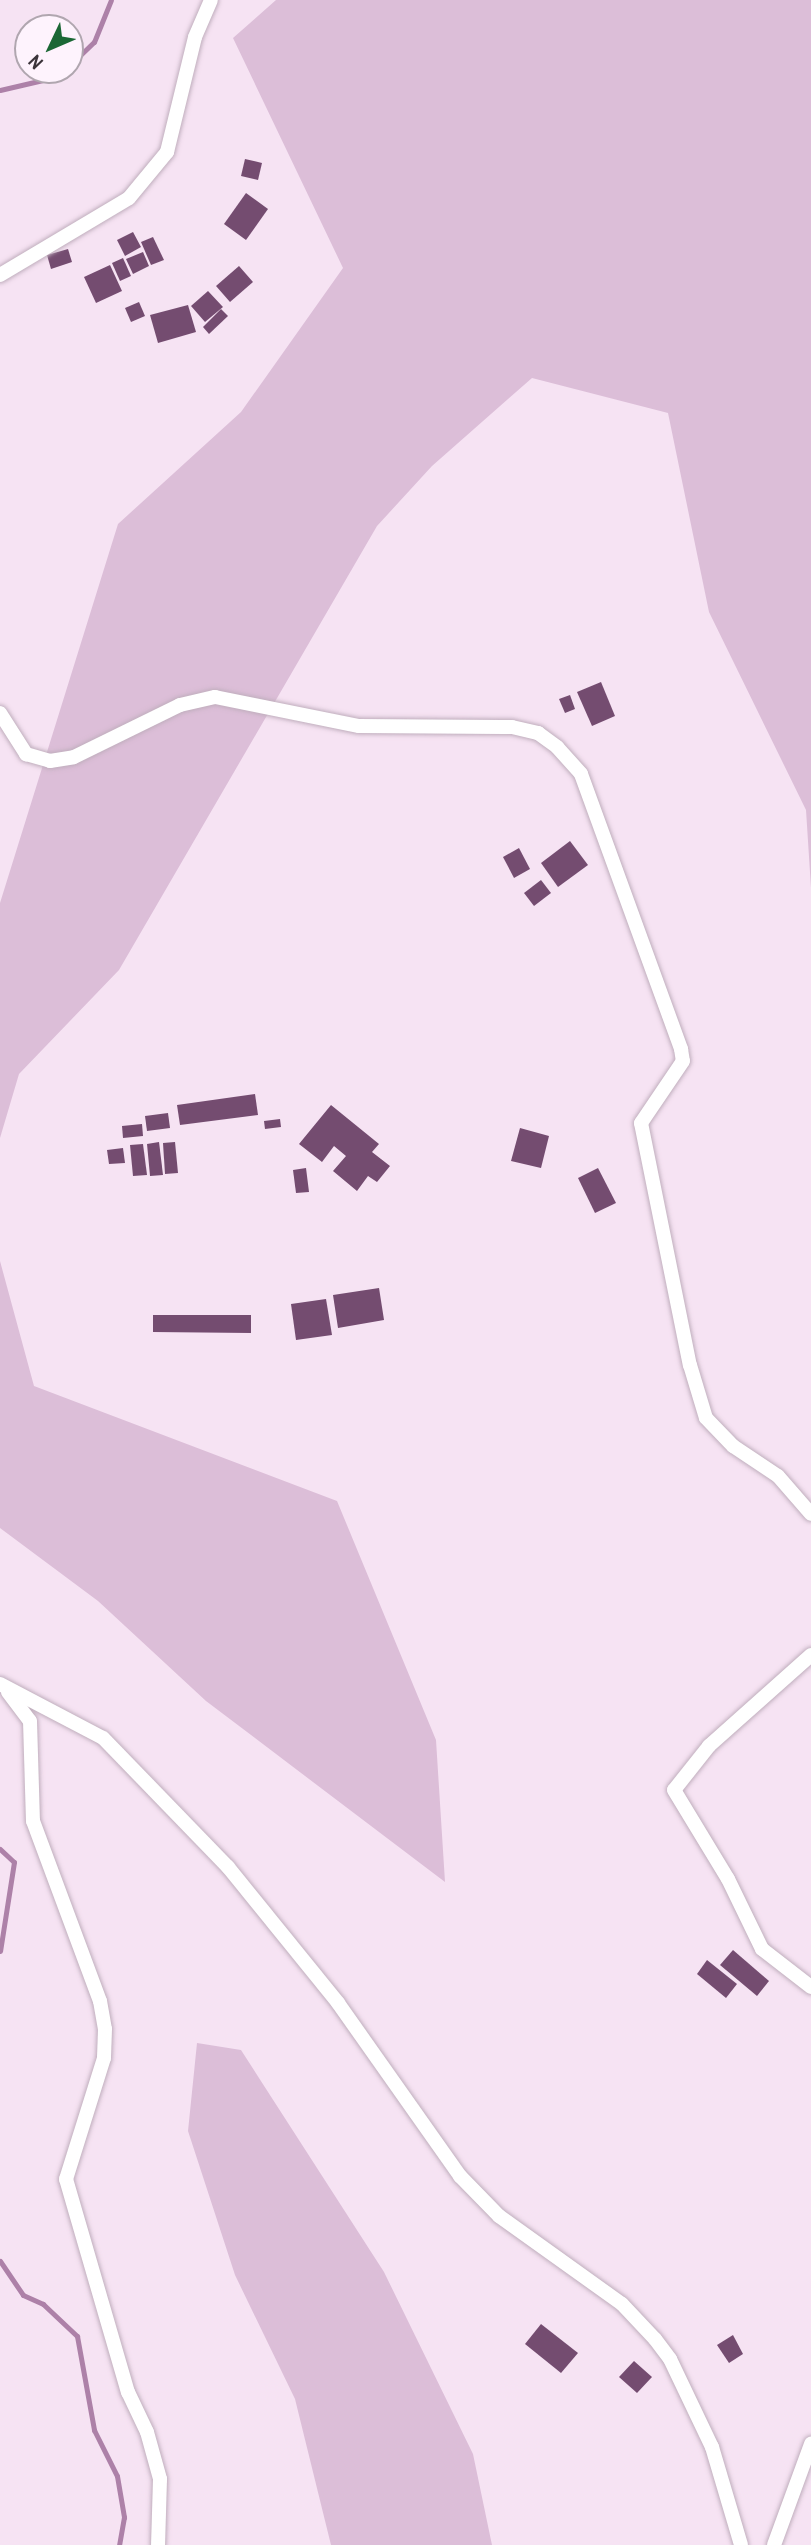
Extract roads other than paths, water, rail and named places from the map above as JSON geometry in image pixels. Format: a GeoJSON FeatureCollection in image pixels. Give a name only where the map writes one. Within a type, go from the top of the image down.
{"type":"FeatureCollection","features":[{"type":"Feature","properties":{"kind":"street"},"geometry":{"type":"LineString","coordinates":[[0,275],[129,198],[167,152],[184,76],[211,0]]}},
{"type":"Feature","properties":{"kind":"street"},"geometry":{"type":"LineString","coordinates":[[0,713],[26,754],[50,761],[74,757],[180,705],[215,697],[359,726],[512,727],[538,733],[557,747],[581,774],[681,1049],[683,1061],[641,1123],[684,1338],[706,1418],[733,1446],[778,1476],[811,1514]]}},
{"type":"Feature","properties":{"kind":"street"},"geometry":{"type":"LineString","coordinates":[[811,1655],[709,1746],[674,1790],[728,1879],[762,1949],[811,1987]]}},
{"type":"Feature","properties":{"kind":"street"},"geometry":{"type":"LineString","coordinates":[[3,1686],[30,1721],[33,1821],[100,2001],[105,2029],[104,2058],[66,2179],[128,2392],[148,2432],[160,2479],[158,2545]]}},
{"type":"Feature","properties":{"kind":"street"},"geometry":{"type":"LineString","coordinates":[[3,1686],[103,1738],[228,1867],[338,2003],[460,2176],[499,2217],[622,2304],[655,2339],[670,2359],[712,2447],[741,2545]]}},
{"type":"Feature","properties":{"kind":"street"},"geometry":{"type":"LineString","coordinates":[[774,2545],[811,2444]]}},
{"type":"Feature","properties":{"kind":"waterway"},"geometry":{"type":"LineString","coordinates":[[84,52],[94,42],[111,0]]}},
{"type":"Feature","properties":{"kind":"waterway"},"geometry":{"type":"LineString","coordinates":[[0,90],[26,84]]}},
{"type":"Feature","properties":{"kind":"waterway"},"geometry":{"type":"LineString","coordinates":[[0,1849],[14,1862],[0,1951]]}},
{"type":"Feature","properties":{"kind":"waterway"},"geometry":{"type":"LineString","coordinates":[[0,2261],[23,2295],[43,2304],[77,2336],[94,2430],[117,2476],[124,2517],[119,2545]]}}]}
